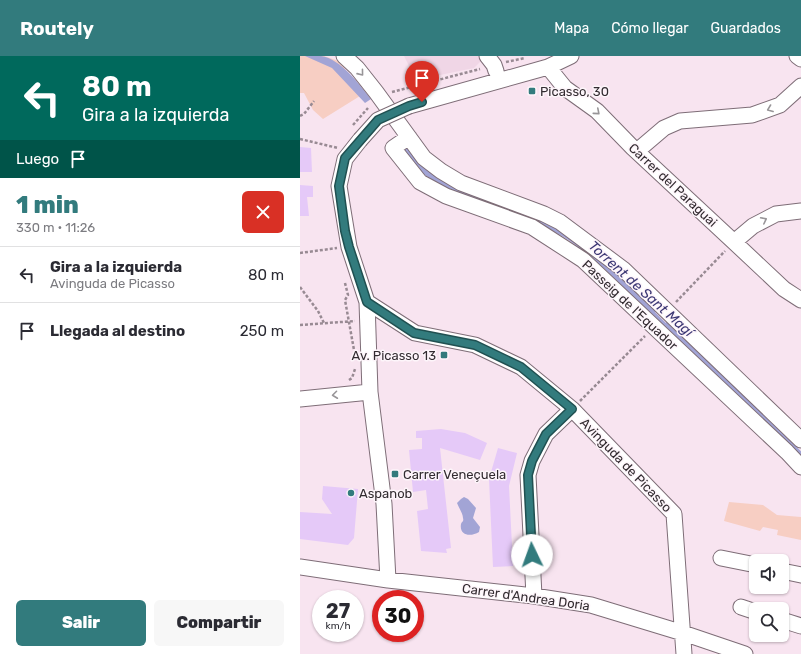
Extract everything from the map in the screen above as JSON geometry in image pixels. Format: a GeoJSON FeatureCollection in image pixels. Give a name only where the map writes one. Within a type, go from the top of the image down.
{"type":"FeatureCollection","features":[{"type":"Feature","properties":{"kind":"street"},"geometry":{"type":"LineString","coordinates":[[344,56],[357,68],[409,137]]}},
{"type":"Feature","properties":{"kind":"street"},"geometry":{"type":"LineString","coordinates":[[388,580],[384,504],[370,392],[369,322],[367,302],[349,247],[339,186],[345,158],[378,120],[409,106],[548,67],[572,56]]}},
{"type":"Feature","properties":{"kind":"street"},"geometry":{"type":"LineString","coordinates":[[797,56],[801,59]]}},
{"type":"Feature","properties":{"kind":"street","name":"Carrer del Paraguai"},"geometry":{"type":"LineString","coordinates":[[548,67],[565,88],[597,111],[637,151],[784,289],[801,300]]}},
{"type":"Feature","properties":{"kind":"street"},"geometry":{"type":"LineString","coordinates":[[637,151],[664,128],[680,121],[752,115],[780,105],[801,86]]}},
{"type":"Feature","properties":{"kind":"street","name":"Passeig de l'Equador"},"geometry":{"type":"LineString","coordinates":[[795,442],[660,319],[623,269],[560,222],[544,214],[460,183],[424,158],[409,137],[393,148],[420,182],[446,196],[532,227],[583,260],[660,319],[795,442],[801,467]]}},
{"type":"Feature","properties":{"kind":"street"},"geometry":{"type":"LineString","coordinates":[[734,242],[753,226],[776,214],[801,211]]}},
{"type":"Feature","properties":{"kind":"street","name":"Avinguda de Picasso"},"geometry":{"type":"LineString","coordinates":[[367,302],[414,333],[475,345],[521,367],[572,409],[674,514],[684,654]]}},
{"type":"Feature","properties":{"kind":"street"},"geometry":{"type":"LineString","coordinates":[[300,399],[370,392]]}},
{"type":"Feature","properties":{"kind":"street"},"geometry":{"type":"LineString","coordinates":[[534,596],[528,475],[532,461],[546,434],[572,409]]}},
{"type":"Feature","properties":{"kind":"street"},"geometry":{"type":"LineString","coordinates":[[721,558],[749,564]]}},
{"type":"Feature","properties":{"kind":"street","name":"Carrer d'Andrea Doria"},"geometry":{"type":"LineString","coordinates":[[300,567],[388,580],[534,596],[591,605],[683,633],[745,654]]}},
{"type":"Feature","properties":{"kind":"street"},"geometry":{"type":"LineString","coordinates":[[789,572],[801,575]]}},
{"type":"Feature","properties":{"kind":"street"},"geometry":{"type":"LineString","coordinates":[[741,607],[749,610]]}},
{"type":"Feature","properties":{"kind":"street"},"geometry":{"type":"LineString","coordinates":[[789,622],[801,626]]}},
{"type":"Feature","properties":{"kind":"path"},"geometry":{"type":"LineString","coordinates":[[412,86],[493,64],[532,56]]}},
{"type":"Feature","properties":{"kind":"path"},"geometry":{"type":"LineString","coordinates":[[300,116],[304,114],[314,100]]}},
{"type":"Feature","properties":{"kind":"path"},"geometry":{"type":"LineString","coordinates":[[300,139],[332,146],[350,152]]}},
{"type":"Feature","properties":{"kind":"path"},"geometry":{"type":"LineString","coordinates":[[572,409],[734,242]]}},
{"type":"Feature","properties":{"kind":"path"},"geometry":{"type":"LineString","coordinates":[[300,253],[349,247]]}},
{"type":"Feature","properties":{"kind":"path"},"geometry":{"type":"LineString","coordinates":[[300,287],[318,311],[324,323]]}},
{"type":"Feature","properties":{"kind":"path"},"geometry":{"type":"LineString","coordinates":[[300,325],[349,321],[369,322]]}},
{"type":"Feature","properties":{"kind":"shaded area"},"geometry":{"type":"Polygon","coordinates":[[[300,56],[324,56],[341,62],[360,96],[323,119],[313,110],[304,93],[300,93],[300,56]]]}},
{"type":"Feature","properties":{"kind":"shaded area"},"geometry":{"type":"Polygon","coordinates":[[[404,56],[486,56],[474,68],[416,80],[404,56]]]}},
{"type":"Feature","properties":{"kind":"shaded area"},"geometry":{"type":"Polygon","coordinates":[[[729,502],[763,505],[777,515],[801,517],[801,540],[777,535],[778,530],[763,527],[760,531],[724,521],[729,502]]]}},
{"type":"Feature","properties":{"kind":"water"},"geometry":{"type":"Polygon","coordinates":[[[305,56],[321,56],[336,62],[349,73],[371,99],[365,103],[332,68],[305,56]]]}},
{"type":"Feature","properties":{"kind":"water"},"geometry":{"type":"Polygon","coordinates":[[[410,146],[494,199],[491,207],[449,190],[423,174],[403,150],[410,146]]]}},
{"type":"Feature","properties":{"kind":"water"},"geometry":{"type":"Polygon","coordinates":[[[502,201],[581,239],[659,308],[652,316],[609,273],[586,253],[562,236],[547,228],[500,211],[502,201]]]}},
{"type":"Feature","properties":{"kind":"water"},"geometry":{"type":"Polygon","coordinates":[[[670,318],[783,427],[777,434],[663,326],[670,318]]]}},
{"type":"Feature","properties":{"kind":"water"},"geometry":{"type":"Polygon","coordinates":[[[464,497],[468,499],[476,508],[473,518],[480,527],[479,532],[473,535],[464,533],[461,528],[463,516],[457,503],[464,497]]]}},
{"type":"Feature","properties":{"kind":"building"},"geometry":{"type":"Polygon","coordinates":[[[300,147],[311,148],[312,172],[300,172],[300,147]]]}},
{"type":"Feature","properties":{"kind":"building"},"geometry":{"type":"Polygon","coordinates":[[[300,185],[313,186],[313,197],[307,197],[309,216],[300,216],[300,185]]]}},
{"type":"Feature","properties":{"kind":"building"},"geometry":{"type":"Polygon","coordinates":[[[441,429],[465,433],[487,443],[480,460],[440,448],[451,548],[446,549],[447,553],[421,551],[417,511],[428,509],[426,490],[413,492],[409,450],[422,449],[422,438],[416,438],[416,431],[441,429]]]}},
{"type":"Feature","properties":{"kind":"building"},"geometry":{"type":"Polygon","coordinates":[[[498,448],[517,453],[509,486],[513,566],[493,567],[489,479],[498,448]]]}},
{"type":"Feature","properties":{"kind":"building"},"geometry":{"type":"Polygon","coordinates":[[[323,486],[358,489],[354,538],[348,545],[300,539],[300,512],[332,514],[322,499],[323,486]]]}},
{"type":"Feature","properties":{"kind":"waterway","name":"Torrent de Sant Magí"},"geometry":{"type":"LineString","coordinates":[[488,202],[504,208]]}},
{"type":"Feature","properties":{"kind":"waterway","name":"Torrent de Sant Magí"},"geometry":{"type":"LineString","coordinates":[[651,311],[667,327]]}},
{"type":"Feature","properties":{"kind":"waterway","name":"Torrent de Sant Magí"},"geometry":{"type":"LineString","coordinates":[[775,429],[801,454]]}},
{"type":"Feature","properties":{"kind":"place","name":"Picasso, 30"},"geometry":{"type":"Point","coordinates":[532,91]}},
{"type":"Feature","properties":{"kind":"place","name":"Av. Picasso 13"},"geometry":{"type":"Point","coordinates":[444,355]}},
{"type":"Feature","properties":{"kind":"place","name":"Carrer Veneçuela"},"geometry":{"type":"Point","coordinates":[395,474]}},
{"type":"Feature","properties":{"kind":"place","name":"Aspanob"},"geometry":{"type":"Point","coordinates":[351,493]}},
{"type":"Feature","properties":{"kind":"route"},"geometry":{"type":"LineString","coordinates":[[422,102],[409,106],[378,120],[345,158],[339,186],[345,231],[367,302],[414,333],[475,345],[521,367],[572,409],[546,434],[532,461],[528,475],[532,555]]}}]}
